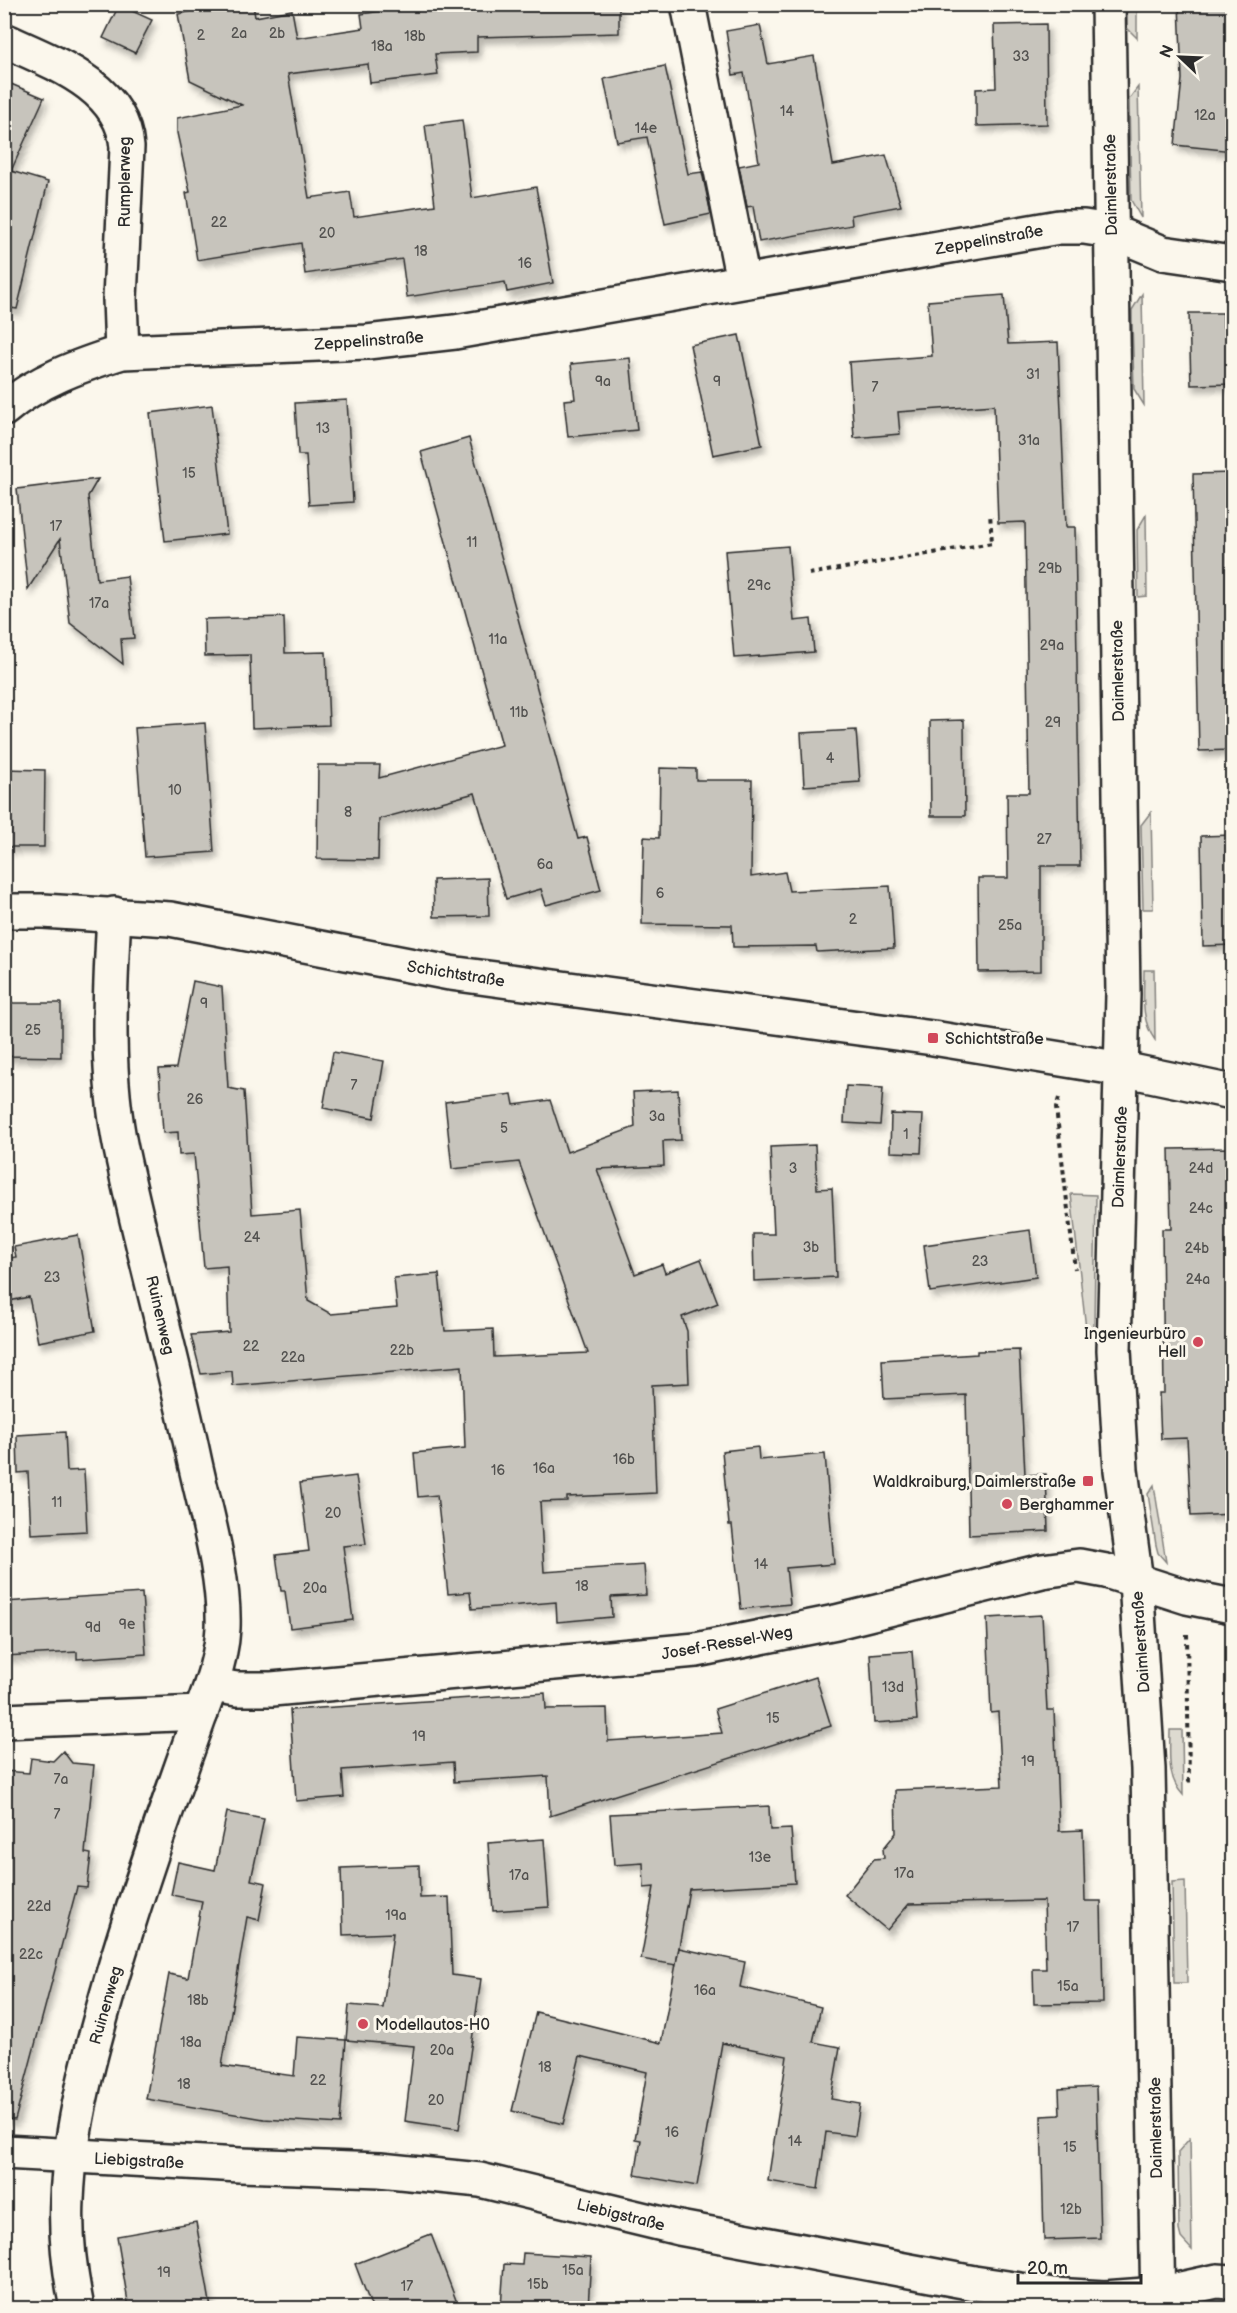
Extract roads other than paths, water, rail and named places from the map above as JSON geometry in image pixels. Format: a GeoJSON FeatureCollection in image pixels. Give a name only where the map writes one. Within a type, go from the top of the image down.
{"type":"FeatureCollection","features":[{"type":"Feature","properties":{"kind":"street"},"geometry":{"type":"LineString","coordinates":[[688,4],[743,281]]}},
{"type":"Feature","properties":{"kind":"street","name":"Daimlerstraße"},"geometry":{"type":"LineString","coordinates":[[1108,4],[1123,994],[1114,1350],[1121,1470],[1136,1581],[1148,1769],[1158,2301]]}},
{"type":"Feature","properties":{"kind":"street","name":"Rumplerweg"},"geometry":{"type":"LineString","coordinates":[[4,40],[57,64],[88,84],[109,104],[124,126],[127,147],[120,299],[123,352]]}},
{"type":"Feature","properties":{"kind":"street","name":"Zeppelinstraße"},"geometry":{"type":"LineString","coordinates":[[4,409],[48,381],[86,363],[123,352],[400,339],[455,332],[1059,227],[1083,227],[1110,231],[1163,253],[1233,263]]}},
{"type":"Feature","properties":{"kind":"street","name":"Schichtstraße"},"geometry":{"type":"LineString","coordinates":[[4,911],[114,914],[193,924],[450,973],[922,1036],[1069,1060],[1233,1092]]}},
{"type":"Feature","properties":{"kind":"street","name":"Ruinenweg"},"geometry":{"type":"LineString","coordinates":[[77,2308],[67,2238],[67,2200],[71,2156],[81,2098],[102,2011],[137,1893],[206,1699],[219,1656],[223,1627],[216,1558],[185,1413],[121,1148],[112,1080],[109,1005],[114,914]]}},
{"type":"Feature","properties":{"kind":"street","name":"Josef-Ressel-Weg"},"geometry":{"type":"LineString","coordinates":[[206,1699],[237,1689],[272,1689],[696,1650],[836,1622],[1042,1571],[1079,1566],[1106,1571],[1187,1597],[1233,1606]]}},
{"type":"Feature","properties":{"kind":"street"},"geometry":{"type":"LineString","coordinates":[[4,1721],[206,1699]]}},
{"type":"Feature","properties":{"kind":"street","name":"Liebigstraße"},"geometry":{"type":"LineString","coordinates":[[4,2152],[380,2170],[480,2180],[679,2228],[974,2283],[1053,2295],[1158,2301],[1197,2284],[1233,2282]]}},
{"type":"Feature","properties":{"kind":"place","name":"Schichtstraße"},"geometry":{"type":"Point","coordinates":[933,1038]}},
{"type":"Feature","properties":{"kind":"place","name":"Ingenieurbüro Hell"},"geometry":{"type":"Point","coordinates":[1198,1342]}},
{"type":"Feature","properties":{"kind":"place","name":"Waldkraiburg, Daimlerstraße"},"geometry":{"type":"Point","coordinates":[1088,1481]}},
{"type":"Feature","properties":{"kind":"place","name":"Berghammer"},"geometry":{"type":"Point","coordinates":[1007,1504]}},
{"type":"Feature","properties":{"kind":"place","name":"Modellautos-H0"},"geometry":{"type":"Point","coordinates":[363,2024]}}]}
